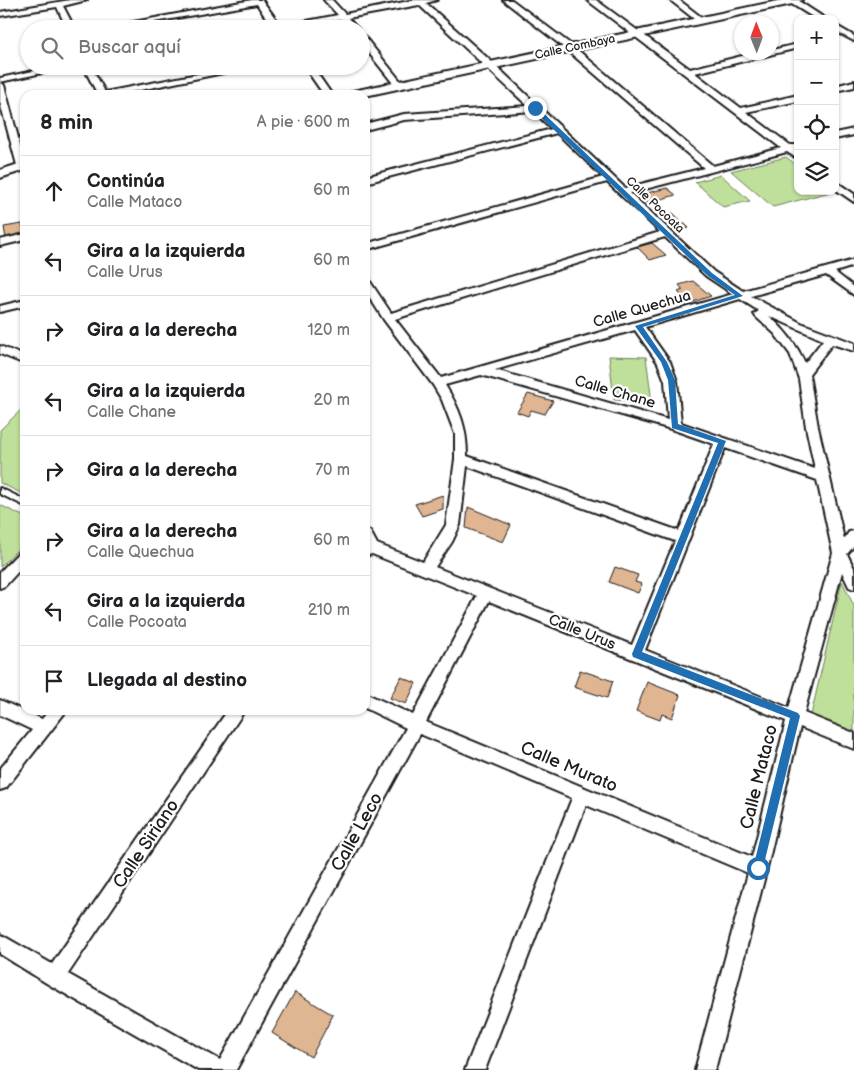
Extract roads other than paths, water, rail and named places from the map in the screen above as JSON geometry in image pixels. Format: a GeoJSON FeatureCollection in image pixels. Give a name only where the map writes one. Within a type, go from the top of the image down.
{"type":"FeatureCollection","features":[{"type":"Feature","properties":{"kind":"street"},"geometry":{"type":"LineString","coordinates":[[0,14],[83,0]]}},
{"type":"Feature","properties":{"kind":"street"},"geometry":{"type":"LineString","coordinates":[[328,0],[347,20]]}},
{"type":"Feature","properties":{"kind":"street"},"geometry":{"type":"LineString","coordinates":[[324,20],[433,0]]}},
{"type":"Feature","properties":{"kind":"street"},"geometry":{"type":"LineString","coordinates":[[507,0],[570,48],[711,168]]}},
{"type":"Feature","properties":{"kind":"street"},"geometry":{"type":"LineString","coordinates":[[592,0],[739,111],[793,147]]}},
{"type":"Feature","properties":{"kind":"street"},"geometry":{"type":"LineString","coordinates":[[674,0],[701,20]]}},
{"type":"Feature","properties":{"kind":"street"},"geometry":{"type":"LineString","coordinates":[[795,0],[816,15]]}},
{"type":"Feature","properties":{"kind":"street","name":"Calle Combaya"},"geometry":{"type":"LineString","coordinates":[[370,91],[795,0]]}},
{"type":"Feature","properties":{"kind":"street"},"geometry":{"type":"LineString","coordinates":[[151,20],[259,1],[272,20]]}},
{"type":"Feature","properties":{"kind":"street","name":"Calle Pocoata"},"geometry":{"type":"LineString","coordinates":[[420,1],[710,274],[740,296],[788,323],[829,340],[854,347]]}},
{"type":"Feature","properties":{"kind":"street"},"geometry":{"type":"LineString","coordinates":[[59,4],[67,20]]}},
{"type":"Feature","properties":{"kind":"street"},"geometry":{"type":"LineString","coordinates":[[839,30],[851,37]]}},
{"type":"Feature","properties":{"kind":"street"},"geometry":{"type":"LineString","coordinates":[[779,50],[794,47]]}},
{"type":"Feature","properties":{"kind":"street"},"geometry":{"type":"LineString","coordinates":[[370,49],[398,85]]}},
{"type":"Feature","properties":{"kind":"street"},"geometry":{"type":"LineString","coordinates":[[687,72],[737,60]]}},
{"type":"Feature","properties":{"kind":"street"},"geometry":{"type":"LineString","coordinates":[[0,80],[25,75]]}},
{"type":"Feature","properties":{"kind":"street"},"geometry":{"type":"LineString","coordinates":[[92,75],[100,90]]}},
{"type":"Feature","properties":{"kind":"street"},"geometry":{"type":"LineString","coordinates":[[129,90],[206,75]]}},
{"type":"Feature","properties":{"kind":"street"},"geometry":{"type":"LineString","coordinates":[[314,75],[325,90]]}},
{"type":"Feature","properties":{"kind":"street"},"geometry":{"type":"LineString","coordinates":[[839,88],[854,84]]}},
{"type":"Feature","properties":{"kind":"street"},"geometry":{"type":"LineString","coordinates":[[0,85],[20,156]]}},
{"type":"Feature","properties":{"kind":"street"},"geometry":{"type":"LineString","coordinates":[[739,111],[794,99]]}},
{"type":"Feature","properties":{"kind":"street"},"geometry":{"type":"LineString","coordinates":[[370,126],[404,117],[535,108]]}},
{"type":"Feature","properties":{"kind":"street"},"geometry":{"type":"LineString","coordinates":[[370,179],[558,130]]}},
{"type":"Feature","properties":{"kind":"street"},"geometry":{"type":"LineString","coordinates":[[839,135],[854,132]]}},
{"type":"Feature","properties":{"kind":"street"},"geometry":{"type":"LineString","coordinates":[[624,192],[793,147]]}},
{"type":"Feature","properties":{"kind":"street"},"geometry":{"type":"LineString","coordinates":[[0,174],[20,168]]}},
{"type":"Feature","properties":{"kind":"street"},"geometry":{"type":"LineString","coordinates":[[370,246],[610,178]]}},
{"type":"Feature","properties":{"kind":"street"},"geometry":{"type":"LineString","coordinates":[[849,190],[854,198]]}},
{"type":"Feature","properties":{"kind":"street"},"geometry":{"type":"LineString","coordinates":[[388,317],[666,233]]}},
{"type":"Feature","properties":{"kind":"street"},"geometry":{"type":"LineString","coordinates":[[0,242],[20,238]]}},
{"type":"Feature","properties":{"kind":"street","name":"Calle Quechua"},"geometry":{"type":"LineString","coordinates":[[438,383],[854,263]]}},
{"type":"Feature","properties":{"kind":"street"},"geometry":{"type":"LineString","coordinates":[[828,271],[854,292]]}},
{"type":"Feature","properties":{"kind":"street"},"geometry":{"type":"LineString","coordinates":[[370,290],[388,317],[438,383],[448,400],[462,434],[453,525],[448,538],[426,569]]}},
{"type":"Feature","properties":{"kind":"street"},"geometry":{"type":"LineString","coordinates":[[740,296],[778,330],[795,353],[803,374],[840,552],[854,583]]}},
{"type":"Feature","properties":{"kind":"street"},"geometry":{"type":"LineString","coordinates":[[0,309],[20,304]]}},
{"type":"Feature","properties":{"kind":"street"},"geometry":{"type":"LineString","coordinates":[[638,326],[664,362],[671,380],[675,426]]}},
{"type":"Feature","properties":{"kind":"street"},"geometry":{"type":"LineString","coordinates":[[803,374],[829,340]]}},
{"type":"Feature","properties":{"kind":"street"},"geometry":{"type":"LineString","coordinates":[[0,350],[20,358]]}},
{"type":"Feature","properties":{"kind":"street","name":"Calle Chane"},"geometry":{"type":"LineString","coordinates":[[482,371],[675,426],[823,477]]}},
{"type":"Feature","properties":{"kind":"street"},"geometry":{"type":"LineString","coordinates":[[636,654],[722,441]]}},
{"type":"Feature","properties":{"kind":"street"},"geometry":{"type":"LineString","coordinates":[[461,459],[683,538]]}},
{"type":"Feature","properties":{"kind":"street"},"geometry":{"type":"LineString","coordinates":[[840,552],[854,536]]}},
{"type":"Feature","properties":{"kind":"street","name":"Calle Urus"},"geometry":{"type":"LineString","coordinates":[[370,545],[854,741]]}},
{"type":"Feature","properties":{"kind":"street","name":"Calle Mataco"},"geometry":{"type":"LineString","coordinates":[[709,1068],[795,716],[840,552]]}},
{"type":"Feature","properties":{"kind":"street"},"geometry":{"type":"LineString","coordinates":[[0,582],[20,560]]}},
{"type":"Feature","properties":{"kind":"street","name":"Calle Leco"},"geometry":{"type":"LineString","coordinates":[[225,1070],[416,725],[486,592]]}},
{"type":"Feature","properties":{"kind":"street","name":"Calle Murato"},"geometry":{"type":"LineString","coordinates":[[370,702],[416,725],[758,868]]}},
{"type":"Feature","properties":{"kind":"street"},"geometry":{"type":"LineString","coordinates":[[0,707],[44,728]]}},
{"type":"Feature","properties":{"kind":"street"},"geometry":{"type":"LineString","coordinates":[[0,782],[55,715]]}},
{"type":"Feature","properties":{"kind":"street","name":"Calle Siriano"},"geometry":{"type":"LineString","coordinates":[[55,977],[234,715]]}},
{"type":"Feature","properties":{"kind":"street"},"geometry":{"type":"LineString","coordinates":[[475,1070],[582,794]]}},
{"type":"Feature","properties":{"kind":"street"},"geometry":{"type":"LineString","coordinates":[[0,943],[55,977],[218,1070]]}},
{"type":"Feature","properties":{"kind":"lane"},"geometry":{"type":"LineString","coordinates":[[0,491],[20,500]]}}]}
